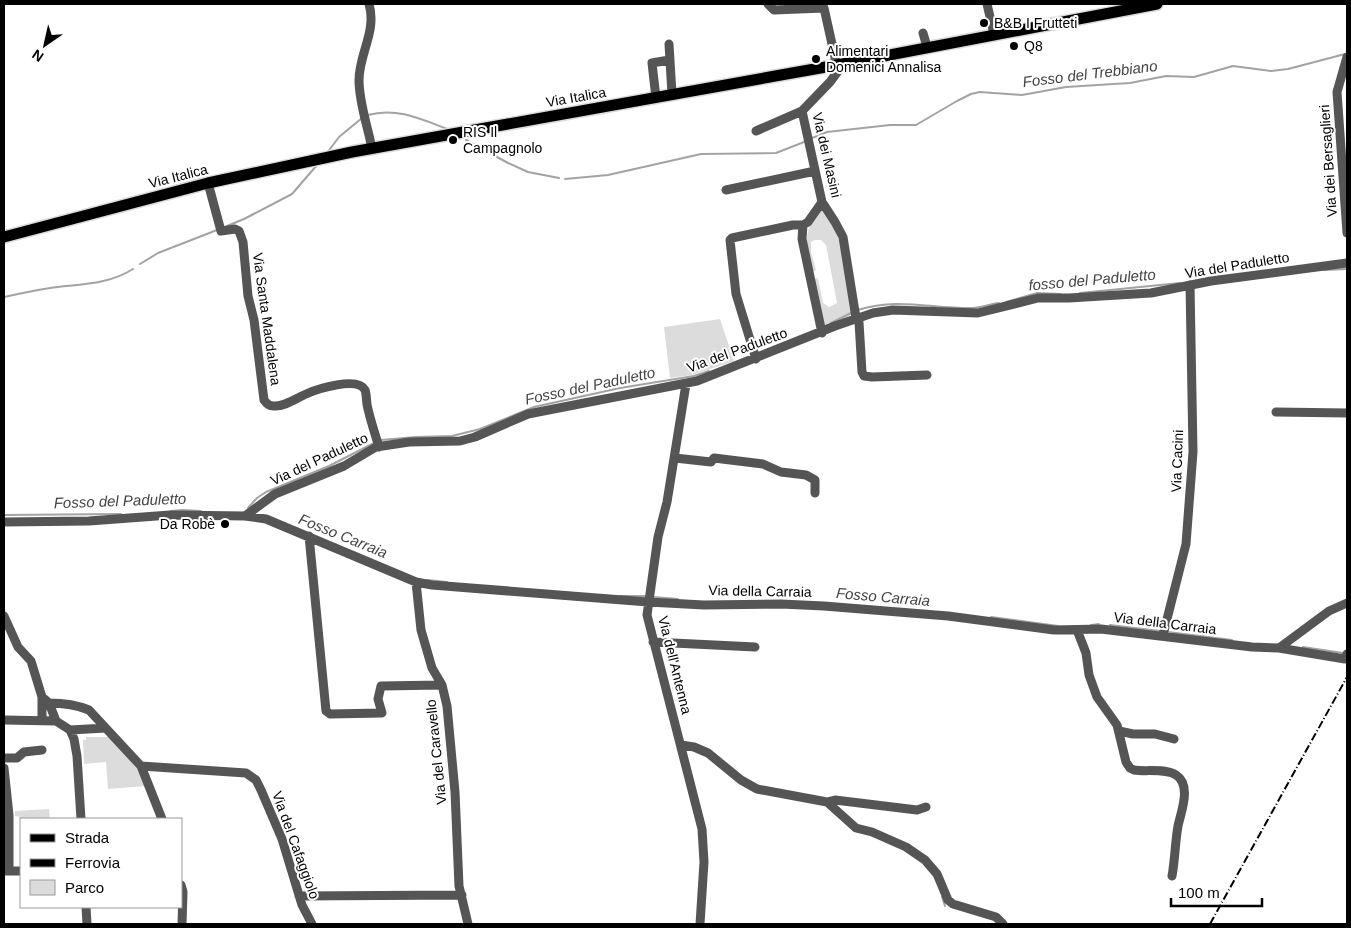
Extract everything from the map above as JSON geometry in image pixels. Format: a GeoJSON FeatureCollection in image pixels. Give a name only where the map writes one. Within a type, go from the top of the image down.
{"type":"FeatureCollection","features":[{"type":"Feature","properties":{"kind":"main road","name":"Via Italica"},"geometry":{"type":"LineString","coordinates":[[4,237],[208,183],[352,152],[837,65],[1157,4]]}},
{"type":"Feature","properties":{"kind":"street"},"geometry":{"type":"LineString","coordinates":[[369,4],[371,18],[369,40],[360,69],[359,80],[372,149]]}},
{"type":"Feature","properties":{"kind":"street"},"geometry":{"type":"LineString","coordinates":[[768,4],[774,10],[824,8],[837,65]]}},
{"type":"Feature","properties":{"kind":"street"},"geometry":{"type":"LineString","coordinates":[[986,4],[994,34]]}},
{"type":"Feature","properties":{"kind":"street"},"geometry":{"type":"LineString","coordinates":[[923,33],[927,47]]}},
{"type":"Feature","properties":{"kind":"street"},"geometry":{"type":"LineString","coordinates":[[669,44],[672,94]]}},
{"type":"Feature","properties":{"kind":"street"},"geometry":{"type":"LineString","coordinates":[[656,98],[652,63],[669,60]]}},
{"type":"Feature","properties":{"kind":"street","name":"Via dei Bersaglieri"},"geometry":{"type":"LineString","coordinates":[[1346,60],[1337,92],[1347,233]]}},
{"type":"Feature","properties":{"kind":"street","name":"Via dei Masini"},"geometry":{"type":"LineString","coordinates":[[837,65],[838,71],[830,82],[802,110],[822,202],[836,222],[843,237],[859,322],[862,372],[864,376],[872,377],[927,376]]}},
{"type":"Feature","properties":{"kind":"street"},"geometry":{"type":"LineString","coordinates":[[756,131],[802,110]]}},
{"type":"Feature","properties":{"kind":"street"},"geometry":{"type":"LineString","coordinates":[[726,190],[815,171]]}},
{"type":"Feature","properties":{"kind":"street","name":"Via Santa Maddalena"},"geometry":{"type":"LineString","coordinates":[[208,183],[220,228],[239,231],[242,242],[248,296],[254,320],[264,400],[268,405],[275,407],[323,388],[351,383],[357,384],[364,388],[367,408],[378,443]]}},
{"type":"Feature","properties":{"kind":"street"},"geometry":{"type":"LineString","coordinates":[[756,358],[736,294],[730,240],[786,226],[803,225],[808,222],[822,202]]}},
{"type":"Feature","properties":{"kind":"street"},"geometry":{"type":"LineString","coordinates":[[803,225],[802,238],[820,328]]}},
{"type":"Feature","properties":{"kind":"street","name":"Via del Paduletto"},"geometry":{"type":"LineString","coordinates":[[245,516],[274,494],[344,466],[378,443],[460,441],[475,437],[528,414],[686,384],[756,358],[820,328],[856,314],[893,310],[978,313],[1038,298],[1150,293],[1190,285],[1347,263]]}},
{"type":"Feature","properties":{"kind":"street","name":"Via Cacini"},"geometry":{"type":"LineString","coordinates":[[1163,635],[1186,544],[1193,452],[1190,285]]}},
{"type":"Feature","properties":{"kind":"street","name":"Via dell'Antenna"},"geometry":{"type":"LineString","coordinates":[[686,384],[667,502],[658,537],[647,615],[702,829],[704,862],[700,924]]}},
{"type":"Feature","properties":{"kind":"street"},"geometry":{"type":"LineString","coordinates":[[1276,412],[1347,413]]}},
{"type":"Feature","properties":{"kind":"street"},"geometry":{"type":"LineString","coordinates":[[675,458],[711,462],[714,458],[763,464],[781,472],[806,475],[815,480],[815,494]]}},
{"type":"Feature","properties":{"kind":"street"},"geometry":{"type":"LineString","coordinates":[[4,522],[89,521],[170,515],[245,516]]}},
{"type":"Feature","properties":{"kind":"street","name":"Via della Carraia"},"geometry":{"type":"LineString","coordinates":[[245,516],[266,519],[416,582],[432,585],[648,602],[704,605],[781,604],[824,606],[948,616],[1045,628],[1101,629],[1252,647],[1282,646],[1346,656]]}},
{"type":"Feature","properties":{"kind":"street"},"geometry":{"type":"LineString","coordinates":[[309,536],[326,711],[330,714],[382,713],[378,699],[381,686],[442,685]]}},
{"type":"Feature","properties":{"kind":"street","name":"Via del Caravello"},"geometry":{"type":"LineString","coordinates":[[416,582],[421,630],[432,668],[442,685],[447,706],[455,792],[459,886],[468,924]]}},
{"type":"Feature","properties":{"kind":"street"},"geometry":{"type":"LineString","coordinates":[[1282,646],[1329,611],[1347,603]]}},
{"type":"Feature","properties":{"kind":"street"},"geometry":{"type":"LineString","coordinates":[[4,616],[18,647],[31,661],[56,721]]}},
{"type":"Feature","properties":{"kind":"street"},"geometry":{"type":"LineString","coordinates":[[1077,630],[1086,653],[1089,675],[1097,697],[1117,725],[1126,762],[1130,768],[1170,772],[1178,776],[1183,784],[1184,800],[1178,826],[1172,876]]}},
{"type":"Feature","properties":{"kind":"street"},"geometry":{"type":"LineString","coordinates":[[653,642],[755,647]]}},
{"type":"Feature","properties":{"kind":"street"},"geometry":{"type":"LineString","coordinates":[[40,720],[46,700]]}},
{"type":"Feature","properties":{"kind":"street"},"geometry":{"type":"LineString","coordinates":[[46,700],[83,707],[89,710],[141,766],[162,818]]}},
{"type":"Feature","properties":{"kind":"street"},"geometry":{"type":"LineString","coordinates":[[4,720],[56,721],[70,730],[74,739],[77,756],[80,818]]}},
{"type":"Feature","properties":{"kind":"street"},"geometry":{"type":"LineString","coordinates":[[70,730],[106,728]]}},
{"type":"Feature","properties":{"kind":"street"},"geometry":{"type":"LineString","coordinates":[[1119,731],[1134,729],[1174,739]]}},
{"type":"Feature","properties":{"kind":"street"},"geometry":{"type":"LineString","coordinates":[[681,745],[694,747],[708,753],[741,780],[757,789],[827,802],[835,800],[916,810],[926,807]]}},
{"type":"Feature","properties":{"kind":"street"},"geometry":{"type":"LineString","coordinates":[[4,758],[17,758],[24,752],[42,750]]}},
{"type":"Feature","properties":{"kind":"street","name":"Via del Cafaggiolo"},"geometry":{"type":"LineString","coordinates":[[141,766],[246,773],[256,780],[282,839],[299,896],[312,924]]}},
{"type":"Feature","properties":{"kind":"street"},"geometry":{"type":"LineString","coordinates":[[4,768],[10,815],[6,871],[20,870]]}},
{"type":"Feature","properties":{"kind":"street"},"geometry":{"type":"LineString","coordinates":[[827,802],[856,828],[880,835],[918,853],[938,874],[948,900],[953,904],[996,917],[1003,924]]}},
{"type":"Feature","properties":{"kind":"street"},"geometry":{"type":"LineString","coordinates":[[182,889],[182,924]]}},
{"type":"Feature","properties":{"kind":"street"},"geometry":{"type":"LineString","coordinates":[[299,896],[462,895]]}},
{"type":"Feature","properties":{"kind":"street"},"geometry":{"type":"LineString","coordinates":[[86,908],[87,924]]}},
{"type":"Feature","properties":{"kind":"green space"},"geometry":{"type":"Polygon","coordinates":[[[821,210],[829,218],[840,243],[853,314],[824,329],[814,279],[818,278],[823,303],[829,307],[837,303],[826,245],[821,240],[811,242],[811,252],[816,270],[814,271],[811,270],[807,245],[808,231],[821,210]]]}},
{"type":"Feature","properties":{"kind":"green space"},"geometry":{"type":"Polygon","coordinates":[[[720,319],[734,361],[692,375],[670,378],[664,327],[720,319]]]}},
{"type":"Feature","properties":{"kind":"green space"},"geometry":{"type":"Polygon","coordinates":[[[86,737],[109,737],[137,768],[146,786],[108,789],[106,762],[84,764],[83,740],[86,740],[86,737]]]}},
{"type":"Feature","properties":{"kind":"green space"},"geometry":{"type":"Polygon","coordinates":[[[49,809],[50,818],[20,818],[15,816],[15,811],[49,809]]]}},
{"type":"Feature","properties":{"kind":"waterway","name":"Fosso del Trebbiano"},"geometry":{"type":"LineString","coordinates":[[812,138],[827,132],[890,125],[916,125],[957,101],[980,92],[1022,95],[1066,87],[1130,83],[1166,76],[1194,77],[1233,66],[1271,71],[1288,69],[1345,54]]}},
{"type":"Feature","properties":{"kind":"waterway","name":"Fosso del Trebbiano"},"geometry":{"type":"LineString","coordinates":[[368,115],[388,112],[398,113],[447,129]]}},
{"type":"Feature","properties":{"kind":"waterway","name":"Fosso del Trebbiano"},"geometry":{"type":"LineString","coordinates":[[327,153],[339,137],[362,118]]}},
{"type":"Feature","properties":{"kind":"waterway","name":"Fosso del Trebbiano"},"geometry":{"type":"LineString","coordinates":[[466,140],[528,172],[559,178]]}},
{"type":"Feature","properties":{"kind":"waterway","name":"Fosso del Trebbiano"},"geometry":{"type":"LineString","coordinates":[[565,179],[608,175],[701,154],[776,153],[804,142]]}},
{"type":"Feature","properties":{"kind":"waterway","name":"Fosso del Trebbiano"},"geometry":{"type":"LineString","coordinates":[[227,226],[292,194],[317,165]]}},
{"type":"Feature","properties":{"kind":"waterway","name":"Fosso del Trebbiano"},"geometry":{"type":"LineString","coordinates":[[140,264],[158,253],[217,230]]}},
{"type":"Feature","properties":{"kind":"waterway","name":"Fosso del Trebbiano"},"geometry":{"type":"LineString","coordinates":[[4,297],[44,289],[103,281],[133,269]]}},
{"type":"Feature","properties":{"kind":"waterway","name":"fosso del Paduletto"},"geometry":{"type":"LineString","coordinates":[[1324,270],[1347,269]]}},
{"type":"Feature","properties":{"kind":"waterway","name":"fosso del Paduletto"},"geometry":{"type":"LineString","coordinates":[[1080,293],[1180,283]]}},
{"type":"Feature","properties":{"kind":"waterway","name":"fosso del Paduletto"},"geometry":{"type":"LineString","coordinates":[[1006,302],[1037,293],[1060,294]]}},
{"type":"Feature","properties":{"kind":"waterway","name":"Fosso del Paduletto"},"geometry":{"type":"LineString","coordinates":[[858,310],[887,304],[973,308],[999,303]]}},
{"type":"Feature","properties":{"kind":"waterway","name":"Fosso del Paduletto"},"geometry":{"type":"LineString","coordinates":[[831,323],[851,313]]}},
{"type":"Feature","properties":{"kind":"waterway","name":"Fosso del Paduletto"},"geometry":{"type":"LineString","coordinates":[[381,440],[452,436],[480,429],[534,407],[620,388],[694,376],[709,371]]}},
{"type":"Feature","properties":{"kind":"waterway","name":"Fosso del Paduletto"},"geometry":{"type":"LineString","coordinates":[[248,508],[266,492],[329,466],[374,443]]}},
{"type":"Feature","properties":{"kind":"waterway","name":"Fosso del Paduletto"},"geometry":{"type":"LineString","coordinates":[[171,511],[201,511]]}},
{"type":"Feature","properties":{"kind":"waterway","name":"Fosso del Paduletto"},"geometry":{"type":"LineString","coordinates":[[4,515],[121,514]]}},
{"type":"Feature","properties":{"kind":"waterway","name":"Fosso Carraia"},"geometry":{"type":"LineString","coordinates":[[427,580],[447,582]]}},
{"type":"Feature","properties":{"kind":"waterway","name":"Fosso Carraia"},"geometry":{"type":"LineString","coordinates":[[620,596],[645,596]]}},
{"type":"Feature","properties":{"kind":"waterway","name":"Fosso Carraia"},"geometry":{"type":"LineString","coordinates":[[653,597],[678,599]]}},
{"type":"Feature","properties":{"kind":"waterway","name":"Fosso Carraia"},"geometry":{"type":"LineString","coordinates":[[991,617],[1058,626]]}},
{"type":"Feature","properties":{"kind":"waterway","name":"Fosso Carraia"},"geometry":{"type":"LineString","coordinates":[[1091,625],[1099,624]]}},
{"type":"Feature","properties":{"kind":"waterway","name":"Fosso Carraia"},"geometry":{"type":"LineString","coordinates":[[1110,625],[1160,631]]}},
{"type":"Feature","properties":{"kind":"waterway","name":"Fosso Carraia"},"geometry":{"type":"LineString","coordinates":[[1168,632],[1232,640]]}},
{"type":"Feature","properties":{"kind":"waterway","name":"Fosso Carraia"},"geometry":{"type":"LineString","coordinates":[[1303,647],[1343,653]]}},
{"type":"Feature","properties":{"kind":"waterway"},"geometry":{"type":"LineString","coordinates":[[942,897],[945,906]]}},
{"type":"Feature","properties":{"kind":"railway"},"geometry":{"type":"LineString","coordinates":[[1210,924],[1347,677]]}},
{"type":"Feature","properties":{"kind":"place","name":"B&B I Frutteti"},"geometry":{"type":"Point","coordinates":[984,23]}},
{"type":"Feature","properties":{"kind":"place","name":"Q8"},"geometry":{"type":"Point","coordinates":[1014,46]}},
{"type":"Feature","properties":{"kind":"place","name":"Alimentari Domenici Annalisa"},"geometry":{"type":"Point","coordinates":[816,59]}},
{"type":"Feature","properties":{"kind":"place","name":"RIS Il Campagnolo"},"geometry":{"type":"Point","coordinates":[453,140]}},
{"type":"Feature","properties":{"kind":"place","name":"Da Robè"},"geometry":{"type":"Point","coordinates":[225,524]}}]}
